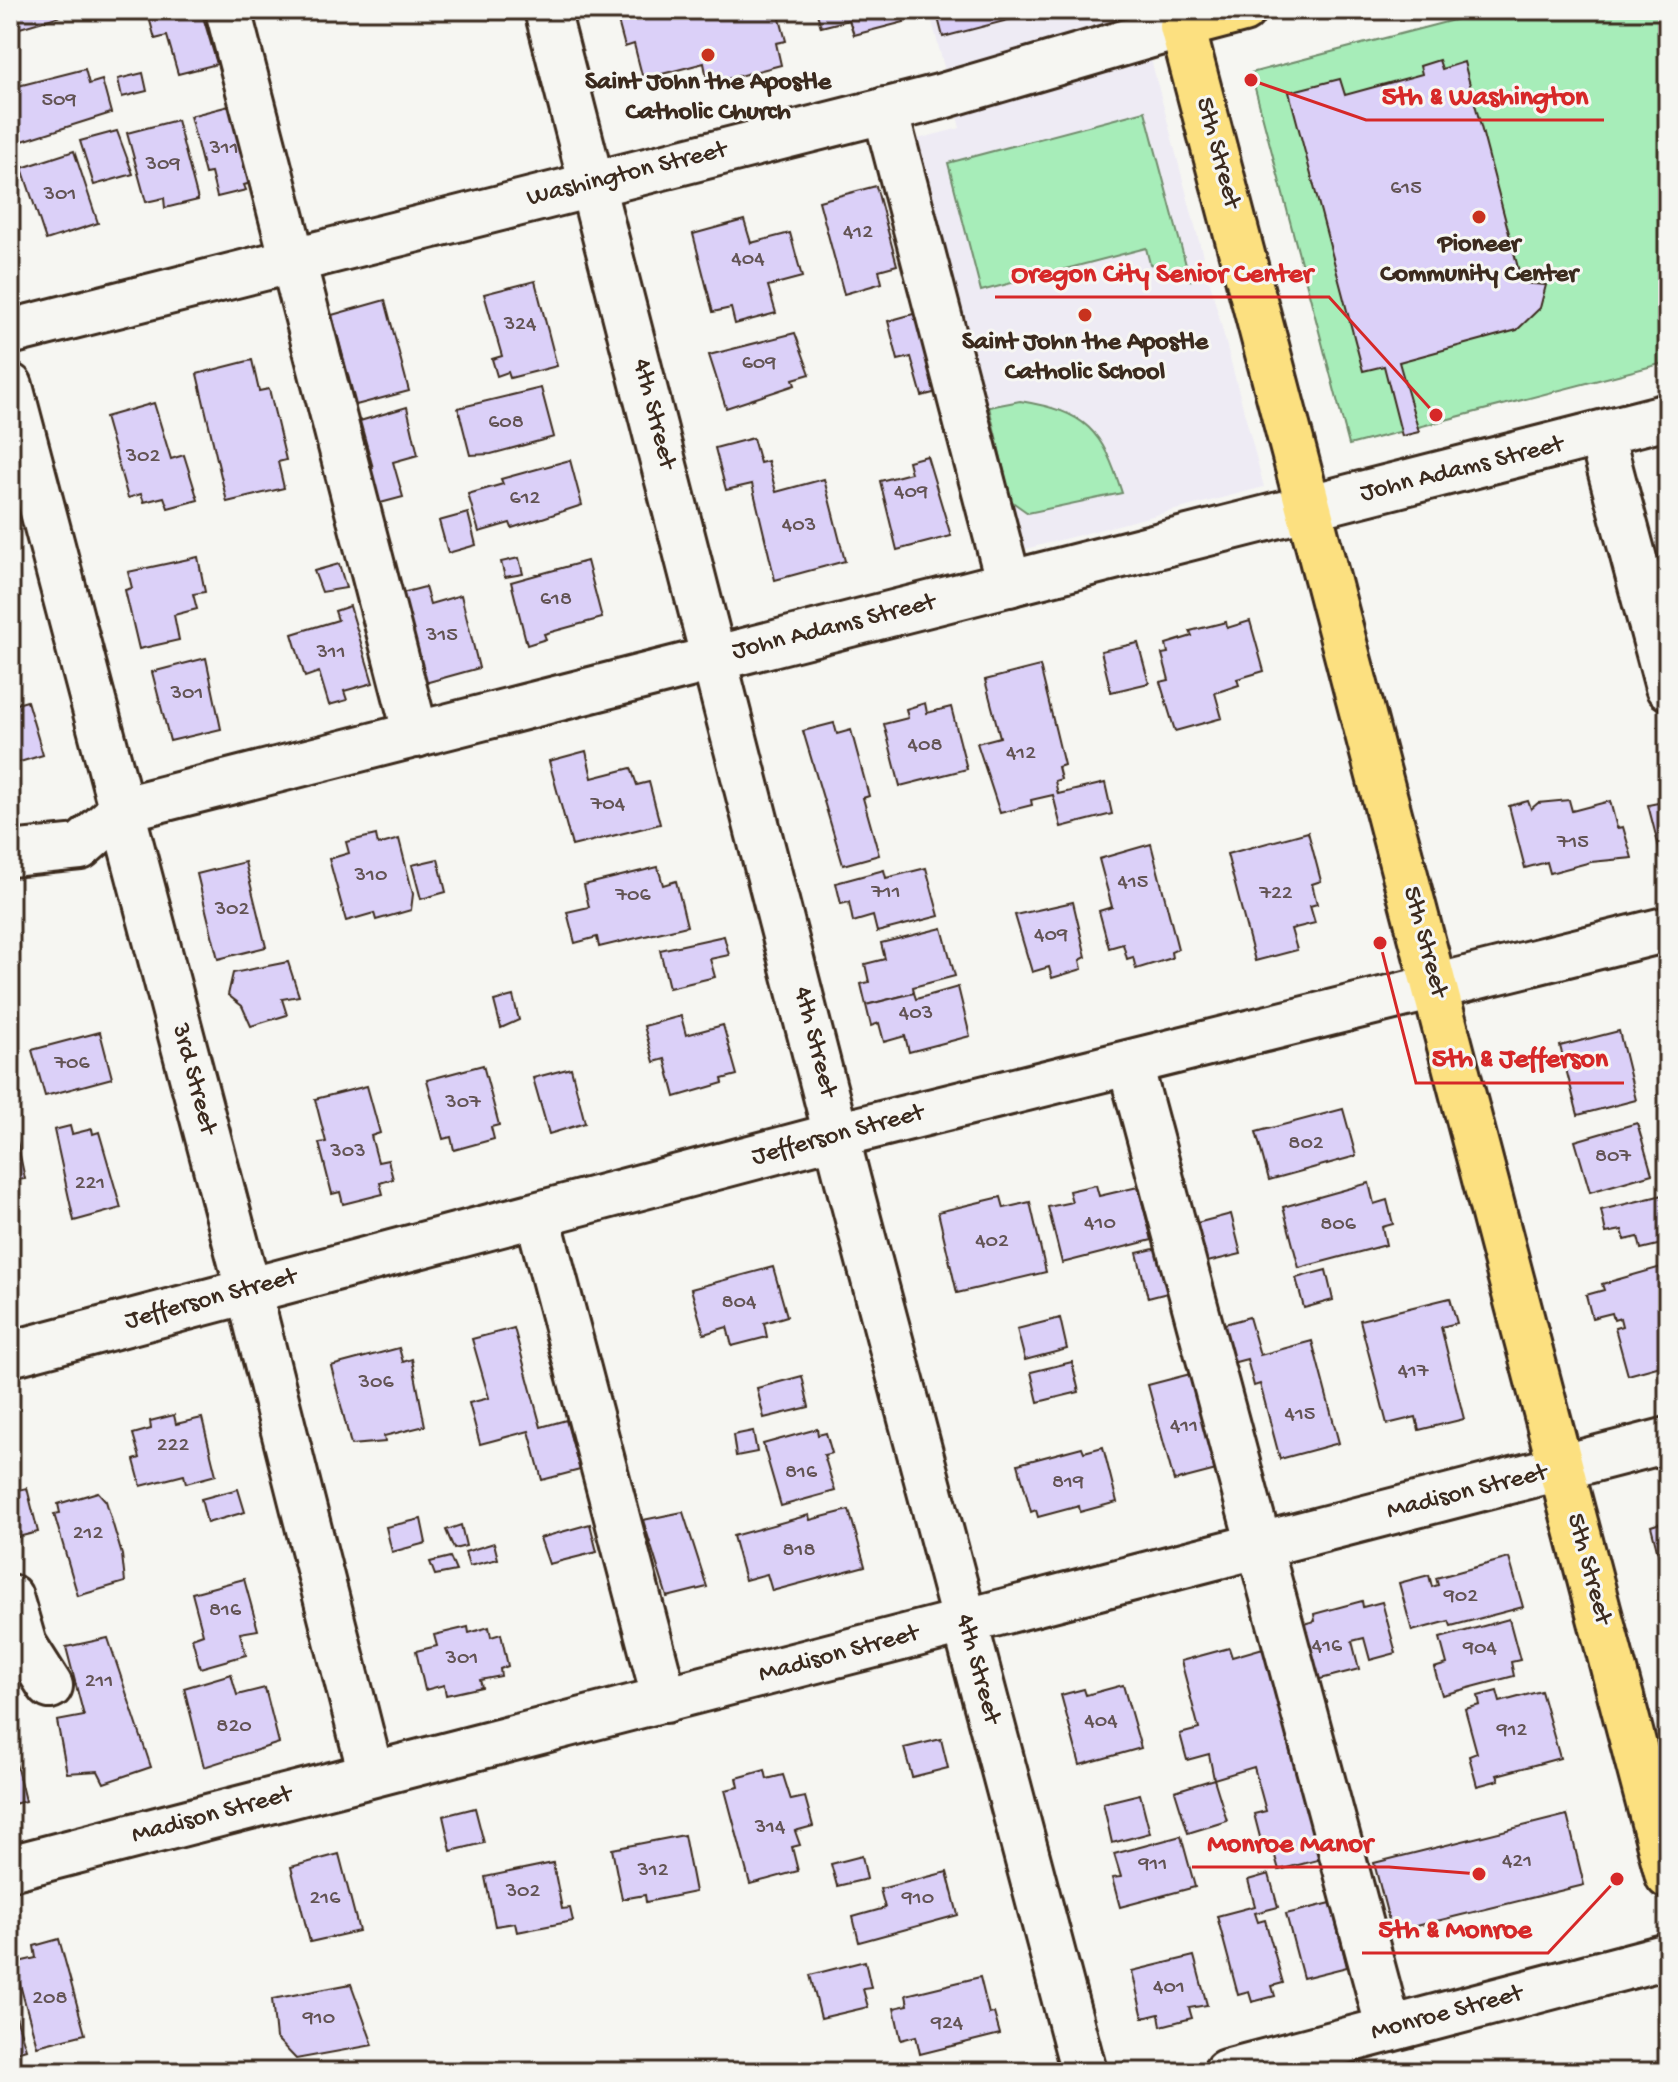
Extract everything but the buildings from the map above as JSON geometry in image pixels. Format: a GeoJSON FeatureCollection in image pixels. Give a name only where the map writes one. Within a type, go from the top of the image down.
{"type":"FeatureCollection","features":[{"type":"Feature","properties":{"kind":"main road","name":"Washington Street"},"geometry":{"type":"LineString","coordinates":[[1180,18],[1243,10]]}},
{"type":"Feature","properties":{"kind":"main road","name":"5th Street"},"geometry":{"type":"LineString","coordinates":[[1180,18],[1312,509],[1668,1876]]}},
{"type":"Feature","properties":{"kind":"street"},"geometry":{"type":"LineString","coordinates":[[228,10],[416,735]]}},
{"type":"Feature","properties":{"kind":"street","name":"4th Street"},"geometry":{"type":"LineString","coordinates":[[547,10],[837,1135],[1084,2072]]}},
{"type":"Feature","properties":{"kind":"street","name":"Washington Street"},"geometry":{"type":"LineString","coordinates":[[10,332],[885,110],[1180,18]]}},
{"type":"Feature","properties":{"kind":"street"},"geometry":{"type":"LineString","coordinates":[[885,110],[1009,584]]}},
{"type":"Feature","properties":{"kind":"street","name":"3rd Street"},"geometry":{"type":"LineString","coordinates":[[10,386],[248,1289],[371,1774]]}},
{"type":"Feature","properties":{"kind":"street","name":"John Adams Street"},"geometry":{"type":"LineString","coordinates":[[10,854],[80,847],[123,809],[1668,416]]}},
{"type":"Feature","properties":{"kind":"street"},"geometry":{"type":"LineString","coordinates":[[1601,435],[1668,687]]}},
{"type":"Feature","properties":{"kind":"street","name":"Jefferson Street"},"geometry":{"type":"LineString","coordinates":[[10,1354],[248,1289],[538,1217],[837,1135],[1668,929]]}},
{"type":"Feature","properties":{"kind":"street"},"geometry":{"type":"LineString","coordinates":[[1130,1064],[1389,2029]]}},
{"type":"Feature","properties":{"kind":"street"},"geometry":{"type":"LineString","coordinates":[[538,1217],[665,1700]]}},
{"type":"Feature","properties":{"kind":"street","name":"Madison Street"},"geometry":{"type":"LineString","coordinates":[[10,1868],[1668,1440]]}},
{"type":"Feature","properties":{"kind":"street"},"geometry":{"type":"LineString","coordinates":[[10,1597],[24,1645],[50,1686]]}},
{"type":"Feature","properties":{"kind":"street","name":"Monroe Street"},"geometry":{"type":"LineString","coordinates":[[1226,2072],[1668,1956]]}},
{"type":"Feature","properties":{"kind":"shaded area","name":"Saint John the Apostle Catholic School"},"geometry":{"type":"Polygon","coordinates":[[[929,10],[1138,10],[1264,487],[1014,552],[906,142],[960,128],[929,10]]]}},
{"type":"Feature","properties":{"kind":"green space","name":"Pioneer Community Center"},"geometry":{"type":"Polygon","coordinates":[[[1492,10],[1668,10],[1668,362],[1349,445],[1251,73],[1492,10]]]}},
{"type":"Feature","properties":{"kind":"green space"},"geometry":{"type":"Polygon","coordinates":[[[1145,111],[1190,280],[1150,264],[1146,248],[981,291],[948,163],[1145,111]]]}},
{"type":"Feature","properties":{"kind":"green space"},"geometry":{"type":"Polygon","coordinates":[[[1020,401],[1061,411],[1089,428],[1107,454],[1122,493],[1028,513],[1011,501],[989,407],[1020,401]]]}},
{"type":"Feature","properties":{"kind":"place","name":"Saint John the Apostle Catholic Church"},"geometry":{"type":"Point","coordinates":[708,55]}},
{"type":"Feature","properties":{"kind":"place","name":"5th & Washington"},"geometry":{"type":"Point","coordinates":[1251,80]}},
{"type":"Feature","properties":{"kind":"place","name":"Pioneer Community Center"},"geometry":{"type":"Point","coordinates":[1479,217]}},
{"type":"Feature","properties":{"kind":"place","name":"Saint John the Apostle Catholic School"},"geometry":{"type":"Point","coordinates":[1085,315]}},
{"type":"Feature","properties":{"kind":"place","name":"Oregon City Senior Center"},"geometry":{"type":"Point","coordinates":[1436,415]}},
{"type":"Feature","properties":{"kind":"place","name":"5th & Jefferson"},"geometry":{"type":"Point","coordinates":[1380,943]}},
{"type":"Feature","properties":{"kind":"place","name":"Monroe Manor"},"geometry":{"type":"Point","coordinates":[1479,1874]}},
{"type":"Feature","properties":{"kind":"place","name":"5th & Monroe"},"geometry":{"type":"Point","coordinates":[1617,1879]}}]}
